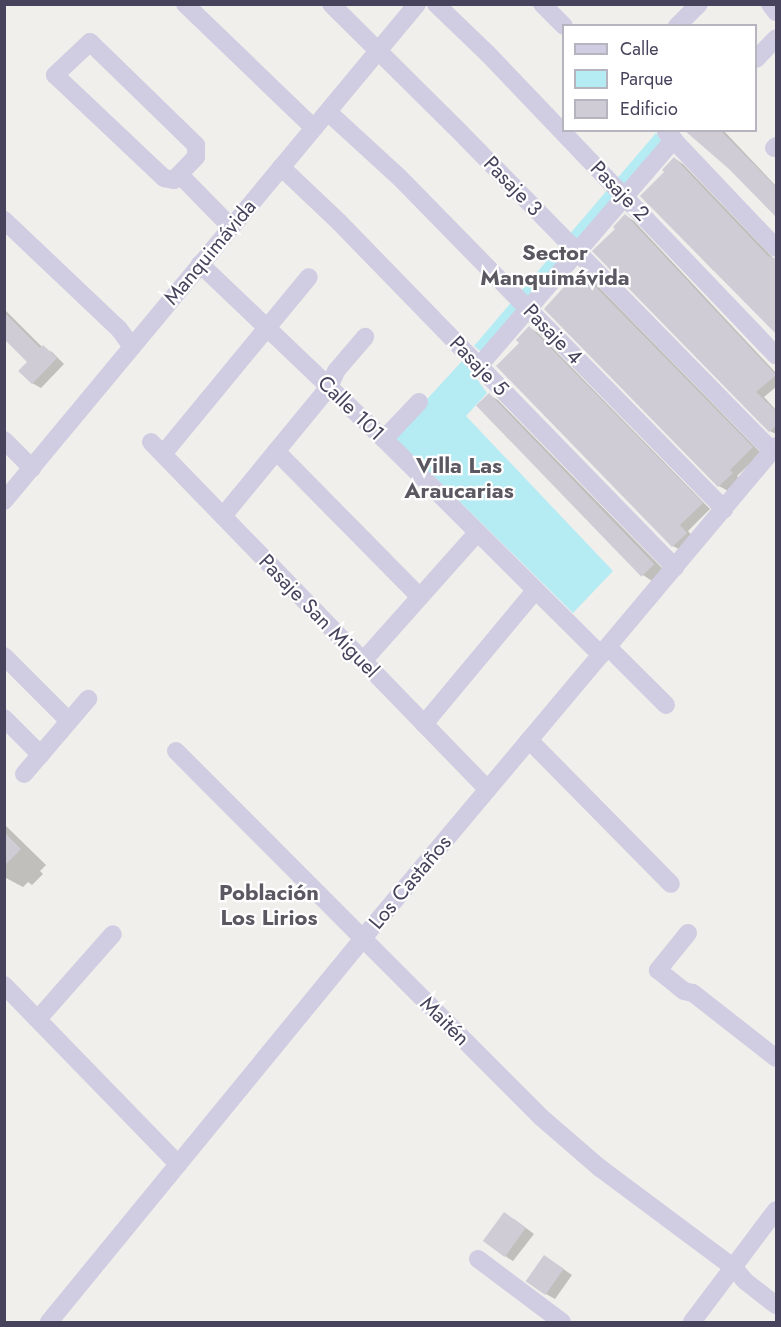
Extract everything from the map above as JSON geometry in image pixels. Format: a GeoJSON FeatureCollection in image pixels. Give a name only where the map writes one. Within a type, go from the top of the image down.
{"type":"FeatureCollection","features":[{"type":"Feature","properties":{"kind":"street"},"geometry":{"type":"LineString","coordinates":[[185,4],[314,128]]}},
{"type":"Feature","properties":{"kind":"street"},"geometry":{"type":"LineString","coordinates":[[331,4],[379,51]]}},
{"type":"Feature","properties":{"kind":"street","name":"Manquimávida"},"geometry":{"type":"LineString","coordinates":[[4,501],[417,4]]}},
{"type":"Feature","properties":{"kind":"street","name":"Pasaje 2"},"geometry":{"type":"LineString","coordinates":[[436,4],[777,355]]}},
{"type":"Feature","properties":{"kind":"street"},"geometry":{"type":"LineString","coordinates":[[542,4],[562,24]]}},
{"type":"Feature","properties":{"kind":"street"},"geometry":{"type":"LineString","coordinates":[[679,24],[699,4]]}},
{"type":"Feature","properties":{"kind":"street"},"geometry":{"type":"LineString","coordinates":[[770,4],[777,12]]}},
{"type":"Feature","properties":{"kind":"street"},"geometry":{"type":"LineString","coordinates":[[757,58],[777,38]]}},
{"type":"Feature","properties":{"kind":"street"},"geometry":{"type":"LineString","coordinates":[[90,42],[196,145],[196,157],[180,175],[170,181],[164,178],[55,75],[90,42]]}},
{"type":"Feature","properties":{"kind":"street","name":"Pasaje 3"},"geometry":{"type":"LineString","coordinates":[[379,51],[774,449]]}},
{"type":"Feature","properties":{"kind":"street","name":"Pasaje 4"},"geometry":{"type":"LineString","coordinates":[[328,111],[399,177],[724,509]]}},
{"type":"Feature","properties":{"kind":"street"},"geometry":{"type":"LineString","coordinates":[[479,366],[625,196],[669,135],[777,248]]}},
{"type":"Feature","properties":{"kind":"street","name":"Pasaje 5"},"geometry":{"type":"LineString","coordinates":[[281,167],[339,222],[675,568]]}},
{"type":"Feature","properties":{"kind":"street"},"geometry":{"type":"LineString","coordinates":[[180,175],[231,227]]}},
{"type":"Feature","properties":{"kind":"street"},"geometry":{"type":"LineString","coordinates":[[4,220],[119,329],[132,347]]}},
{"type":"Feature","properties":{"kind":"street","name":"Calle 101"},"geometry":{"type":"LineString","coordinates":[[200,264],[268,327],[536,591],[666,705]]}},
{"type":"Feature","properties":{"kind":"street"},"geometry":{"type":"LineString","coordinates":[[268,327],[309,277]]}},
{"type":"Feature","properties":{"kind":"street","name":"Pasaje San Miguel"},"geometry":{"type":"LineString","coordinates":[[268,327],[157,448],[488,790]]}},
{"type":"Feature","properties":{"kind":"street"},"geometry":{"type":"LineString","coordinates":[[223,516],[329,387],[336,371],[365,337]]}},
{"type":"Feature","properties":{"kind":"street"},"geometry":{"type":"LineString","coordinates":[[384,440],[419,402]]}},
{"type":"Feature","properties":{"kind":"street"},"geometry":{"type":"LineString","coordinates":[[4,440],[32,468]]}},
{"type":"Feature","properties":{"kind":"street","name":"Los Castaños"},"geometry":{"type":"LineString","coordinates":[[49,1323],[363,938],[774,449]]}},
{"type":"Feature","properties":{"kind":"street"},"geometry":{"type":"LineString","coordinates":[[276,451],[420,597]]}},
{"type":"Feature","properties":{"kind":"street"},"geometry":{"type":"LineString","coordinates":[[363,661],[477,533]]}},
{"type":"Feature","properties":{"kind":"street"},"geometry":{"type":"LineString","coordinates":[[424,724],[536,591]]}},
{"type":"Feature","properties":{"kind":"street"},"geometry":{"type":"LineString","coordinates":[[4,656],[69,721]]}},
{"type":"Feature","properties":{"kind":"street"},"geometry":{"type":"LineString","coordinates":[[24,774],[88,699]]}},
{"type":"Feature","properties":{"kind":"street"},"geometry":{"type":"LineString","coordinates":[[4,718],[41,754]]}},
{"type":"Feature","properties":{"kind":"street"},"geometry":{"type":"LineString","coordinates":[[529,740],[671,884]]}},
{"type":"Feature","properties":{"kind":"street","name":"Maitén"},"geometry":{"type":"LineString","coordinates":[[176,751],[570,1144],[733,1267],[745,1281],[777,1305]]}},
{"type":"Feature","properties":{"kind":"street"},"geometry":{"type":"LineString","coordinates":[[688,933],[658,970],[684,991],[693,993],[777,1058]]}},
{"type":"Feature","properties":{"kind":"street"},"geometry":{"type":"LineString","coordinates":[[38,1019],[113,934]]}},
{"type":"Feature","properties":{"kind":"street"},"geometry":{"type":"LineString","coordinates":[[4,985],[178,1164]]}},
{"type":"Feature","properties":{"kind":"street"},"geometry":{"type":"LineString","coordinates":[[692,1323],[777,1210]]}},
{"type":"Feature","properties":{"kind":"street"},"geometry":{"type":"LineString","coordinates":[[478,1259],[562,1323]]}},
{"type":"Feature","properties":{"kind":"green space"},"geometry":{"type":"Polygon","coordinates":[[[656,133],[663,143],[484,353],[480,351],[474,346],[656,133]]]}},
{"type":"Feature","properties":{"kind":"green space"},"geometry":{"type":"Polygon","coordinates":[[[463,360],[487,393],[466,416],[613,571],[573,613],[393,436],[463,360]]]}},
{"type":"Feature","properties":{"kind":"building"},"geometry":{"type":"Polygon","coordinates":[[[686,132],[722,132],[777,188],[777,218],[729,169],[686,132]]]}},
{"type":"Feature","properties":{"kind":"building"},"geometry":{"type":"Polygon","coordinates":[[[674,157],[768,256],[777,259],[777,335],[640,196],[664,172],[662,170],[674,157]]]}},
{"type":"Feature","properties":{"kind":"building"},"geometry":{"type":"Polygon","coordinates":[[[625,214],[776,375],[756,392],[777,412],[777,425],[769,432],[592,251],[615,229],[613,227],[625,214]]]}},
{"type":"Feature","properties":{"kind":"building"},"geometry":{"type":"Polygon","coordinates":[[[579,270],[753,447],[730,470],[733,473],[718,487],[544,309],[579,270]]]}},
{"type":"Feature","properties":{"kind":"building"},"geometry":{"type":"Polygon","coordinates":[[[4,312],[40,348],[43,345],[57,358],[32,384],[18,371],[27,362],[4,339],[4,312]]]}},
{"type":"Feature","properties":{"kind":"building"},"geometry":{"type":"Polygon","coordinates":[[[529,326],[703,503],[680,525],[687,533],[672,547],[496,366],[519,343],[516,340],[529,326]]]}},
{"type":"Feature","properties":{"kind":"building"},"geometry":{"type":"Polygon","coordinates":[[[489,393],[654,564],[641,577],[476,406],[489,393]]]}},
{"type":"Feature","properties":{"kind":"building"},"geometry":{"type":"Polygon","coordinates":[[[4,832],[21,849],[4,866],[4,832]]]}},
{"type":"Feature","properties":{"kind":"building"},"geometry":{"type":"Polygon","coordinates":[[[504,1212],[526,1228],[505,1257],[483,1241],[504,1212]]]}},
{"type":"Feature","properties":{"kind":"building"},"geometry":{"type":"Polygon","coordinates":[[[544,1255],[564,1269],[545,1295],[526,1281],[544,1255]]]}},
{"type":"Feature","properties":{"kind":"district","name":"Sector Manquimávida"},"geometry":{"type":"Point","coordinates":[555,264]}},
{"type":"Feature","properties":{"kind":"district","name":"Villa Las Araucarias"},"geometry":{"type":"Point","coordinates":[459,478]}},
{"type":"Feature","properties":{"kind":"district","name":"Población Los Lirios"},"geometry":{"type":"Point","coordinates":[269,904]}}]}
